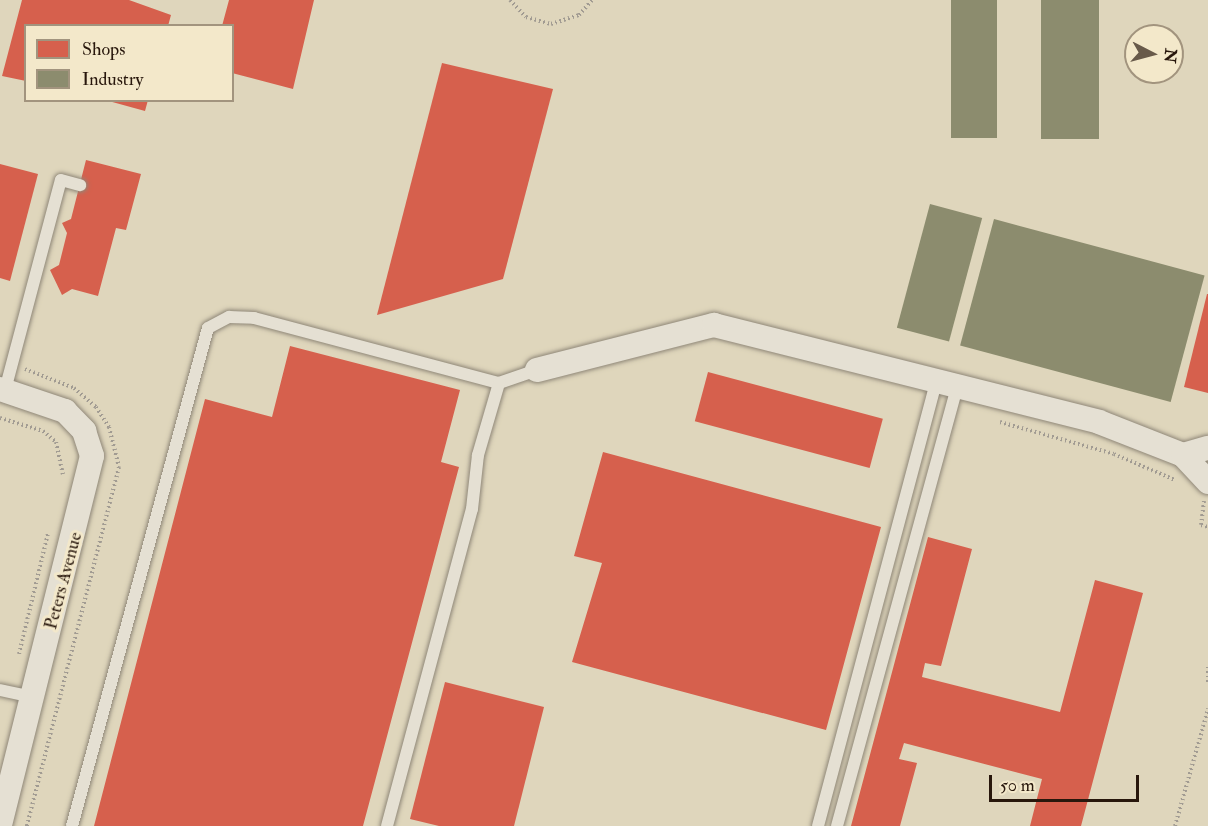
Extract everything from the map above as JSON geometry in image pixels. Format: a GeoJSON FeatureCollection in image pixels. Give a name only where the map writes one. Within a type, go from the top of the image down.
{"type":"FeatureCollection","features":[{"type":"Feature","properties":{"kind":"street"},"geometry":{"type":"LineString","coordinates":[[537,370],[714,326],[947,382],[1099,422],[1183,455],[1208,448]]}},
{"type":"Feature","properties":{"kind":"street","name":"Peters Avenue"},"geometry":{"type":"LineString","coordinates":[[0,825],[15,693],[92,456],[84,431],[65,411],[2,389]]}},
{"type":"Feature","properties":{"kind":"street"},"geometry":{"type":"LineString","coordinates":[[1183,455],[1198,487]]}},
{"type":"Feature","properties":{"kind":"lane"},"geometry":{"type":"LineString","coordinates":[[2,389],[61,180],[80,185]]}},
{"type":"Feature","properties":{"kind":"lane"},"geometry":{"type":"LineString","coordinates":[[72,826],[208,328],[229,317],[255,318],[499,383],[537,370]]}},
{"type":"Feature","properties":{"kind":"lane"},"geometry":{"type":"LineString","coordinates":[[818,826],[947,382]]}},
{"type":"Feature","properties":{"kind":"lane"},"geometry":{"type":"LineString","coordinates":[[837,826],[947,382]]}},
{"type":"Feature","properties":{"kind":"lane"},"geometry":{"type":"LineString","coordinates":[[387,826],[472,509],[478,455],[499,383]]}},
{"type":"Feature","properties":{"kind":"path"},"geometry":{"type":"LineString","coordinates":[[510,0],[526,17],[551,24],[579,15],[592,0]]}},
{"type":"Feature","properties":{"kind":"path"},"geometry":{"type":"LineString","coordinates":[[0,418],[43,431],[56,442],[62,456],[62,481]]}},
{"type":"Feature","properties":{"kind":"path"},"geometry":{"type":"LineString","coordinates":[[1000,422],[1114,454],[1198,487],[1206,506],[1201,525],[1208,527]]}},
{"type":"Feature","properties":{"kind":"path"},"geometry":{"type":"LineString","coordinates":[[15,693],[52,520]]}},
{"type":"Feature","properties":{"kind":"path"},"geometry":{"type":"LineString","coordinates":[[1208,667],[1208,684]]}},
{"type":"Feature","properties":{"kind":"path"},"geometry":{"type":"LineString","coordinates":[[1175,826],[1208,709]]}},
{"type":"Feature","properties":{"kind":"building: Shops"},"geometry":{"type":"Polygon","coordinates":[[[22,0],[129,0],[171,15],[169,24],[24,24],[24,81],[2,76],[22,0]]]}},
{"type":"Feature","properties":{"kind":"building: Shops"},"geometry":{"type":"Polygon","coordinates":[[[229,0],[314,0],[293,89],[234,74],[234,24],[223,24],[229,0]]]}},
{"type":"Feature","properties":{"kind":"building: Shops"},"geometry":{"type":"Polygon","coordinates":[[[442,63],[553,89],[503,279],[377,315],[442,63]]]}},
{"type":"Feature","properties":{"kind":"building: Shops"},"geometry":{"type":"Polygon","coordinates":[[[112,102],[147,102],[145,111],[112,102]]]}},
{"type":"Feature","properties":{"kind":"building: Shops"},"geometry":{"type":"Polygon","coordinates":[[[86,160],[141,174],[126,230],[116,228],[98,296],[72,289],[62,295],[50,270],[59,265],[67,233],[62,223],[71,219],[86,160]]]}},
{"type":"Feature","properties":{"kind":"building: Shops"},"geometry":{"type":"Polygon","coordinates":[[[0,164],[38,174],[10,281],[0,278],[0,164]]]}},
{"type":"Feature","properties":{"kind":"building: Shops"},"geometry":{"type":"Polygon","coordinates":[[[1208,294],[1208,393],[1184,387],[1208,294]]]}},
{"type":"Feature","properties":{"kind":"building: Shops"},"geometry":{"type":"Polygon","coordinates":[[[290,346],[460,390],[441,462],[459,467],[363,826],[94,826],[205,399],[272,417],[290,346]]]}},
{"type":"Feature","properties":{"kind":"building: Shops"},"geometry":{"type":"Polygon","coordinates":[[[708,372],[883,419],[870,468],[695,421],[708,372]]]}},
{"type":"Feature","properties":{"kind":"building: Shops"},"geometry":{"type":"Polygon","coordinates":[[[603,452],[881,527],[826,730],[572,662],[602,563],[574,556],[603,452]]]}},
{"type":"Feature","properties":{"kind":"building: Shops"},"geometry":{"type":"Polygon","coordinates":[[[928,537],[972,549],[941,666],[925,663],[922,677],[1060,712],[1095,580],[1143,593],[1081,826],[1030,826],[1042,779],[904,743],[899,759],[917,763],[900,826],[851,826],[928,537]]]}},
{"type":"Feature","properties":{"kind":"building: Shops"},"geometry":{"type":"Polygon","coordinates":[[[445,682],[544,707],[514,826],[439,826],[410,819],[445,682]]]}},
{"type":"Feature","properties":{"kind":"building: Industry"},"geometry":{"type":"Polygon","coordinates":[[[951,0],[997,0],[997,138],[951,138],[951,0]]]}},
{"type":"Feature","properties":{"kind":"building: Industry"},"geometry":{"type":"Polygon","coordinates":[[[1041,0],[1099,0],[1099,139],[1041,139],[1041,0]]]}},
{"type":"Feature","properties":{"kind":"building: Industry"},"geometry":{"type":"Polygon","coordinates":[[[930,204],[982,218],[949,342],[897,328],[930,204]]]}},
{"type":"Feature","properties":{"kind":"building: Industry"},"geometry":{"type":"Polygon","coordinates":[[[994,219],[1205,275],[1171,402],[960,346],[994,219]]]}}]}
